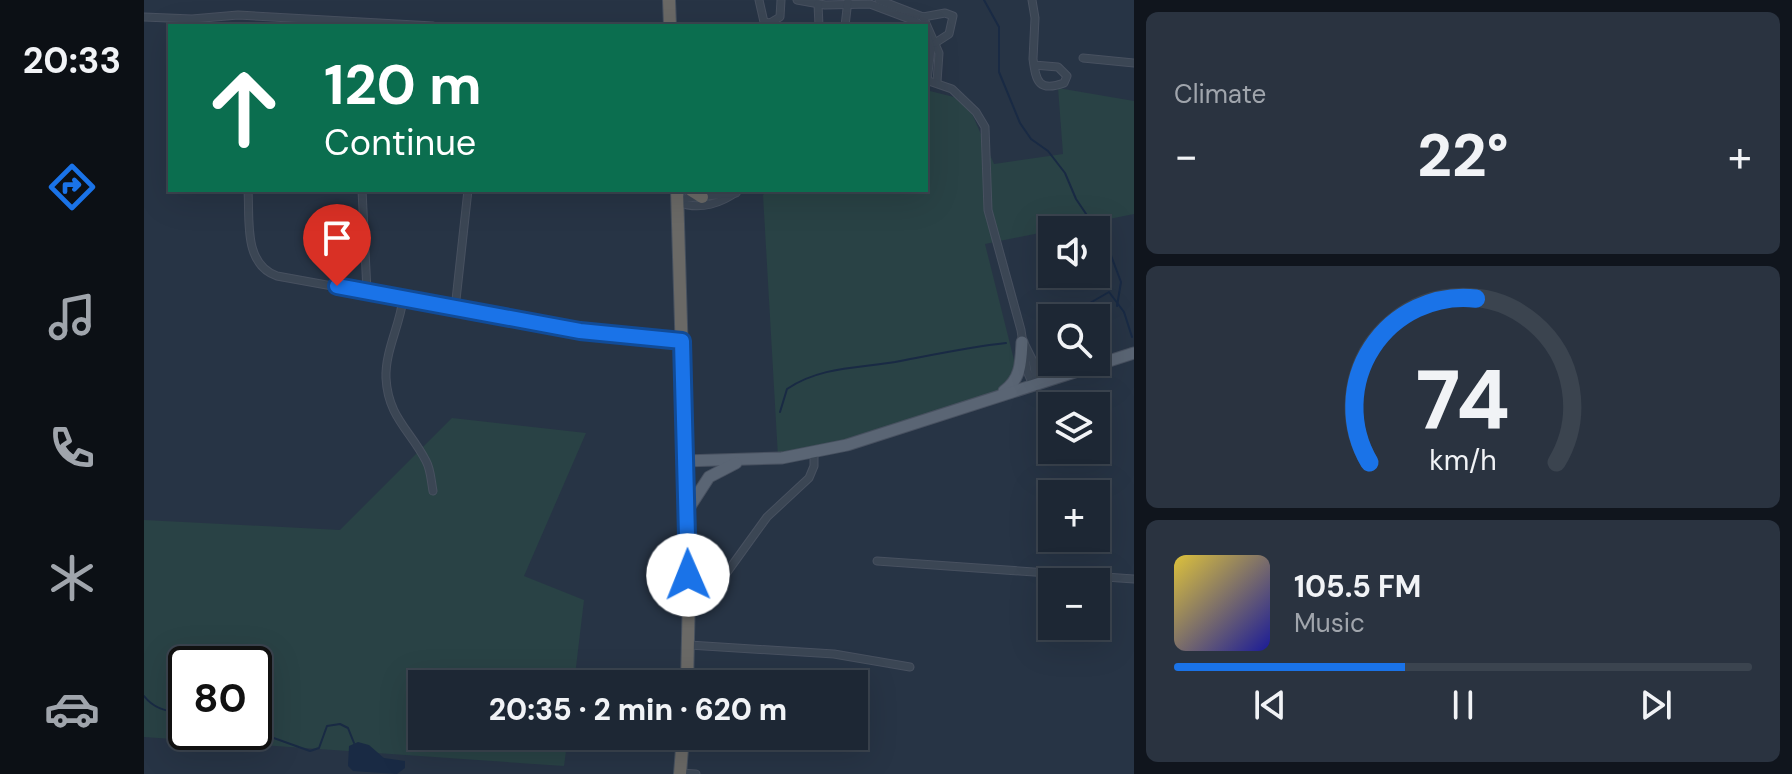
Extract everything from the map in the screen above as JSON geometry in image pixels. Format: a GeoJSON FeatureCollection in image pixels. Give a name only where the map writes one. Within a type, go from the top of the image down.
{"type":"FeatureCollection","features":[{"type":"Feature","properties":{"kind":"highway"},"geometry":{"type":"LineString","coordinates":[[669,0],[670,24]]}},
{"type":"Feature","properties":{"kind":"highway"},"geometry":{"type":"LineString","coordinates":[[678,196],[679,341],[687,511],[688,670]]}},
{"type":"Feature","properties":{"kind":"highway"},"geometry":{"type":"LineString","coordinates":[[680,774],[682,750]]}},
{"type":"Feature","properties":{"kind":"main road"},"geometry":{"type":"LineString","coordinates":[[998,396],[1015,384],[1021,366],[1022,342]]}},
{"type":"Feature","properties":{"kind":"main road"},"geometry":{"type":"LineString","coordinates":[[684,461],[743,460],[847,445],[1134,353]]}},
{"type":"Feature","properties":{"kind":"main road"},"geometry":{"type":"LineString","coordinates":[[687,511],[709,477],[743,460]]}},
{"type":"Feature","properties":{"kind":"street"},"geometry":{"type":"LineString","coordinates":[[759,0],[764,22],[770,23],[780,17],[782,0]]}},
{"type":"Feature","properties":{"kind":"street"},"geometry":{"type":"LineString","coordinates":[[797,0],[818,4],[864,1],[919,24]]}},
{"type":"Feature","properties":{"kind":"street"},"geometry":{"type":"LineString","coordinates":[[879,0],[923,17],[945,13],[953,16],[949,34],[935,43]]}},
{"type":"Feature","properties":{"kind":"street"},"geometry":{"type":"LineString","coordinates":[[1032,0],[1035,6],[1034,65],[1036,76],[1043,86],[1050,88],[1064,83],[1067,76],[1058,67],[1034,65]]}},
{"type":"Feature","properties":{"kind":"street"},"geometry":{"type":"LineString","coordinates":[[845,24],[848,2]]}},
{"type":"Feature","properties":{"kind":"street"},"geometry":{"type":"LineString","coordinates":[[818,4],[819,24]]}},
{"type":"Feature","properties":{"kind":"street"},"geometry":{"type":"LineString","coordinates":[[238,15],[239,24]]}},
{"type":"Feature","properties":{"kind":"street"},"geometry":{"type":"LineString","coordinates":[[144,17],[192,19],[238,15],[356,24]]}},
{"type":"Feature","properties":{"kind":"street"},"geometry":{"type":"LineString","coordinates":[[923,17],[926,24]]}},
{"type":"Feature","properties":{"kind":"street"},"geometry":{"type":"LineString","coordinates":[[928,28],[940,64],[937,82]]}},
{"type":"Feature","properties":{"kind":"street"},"geometry":{"type":"LineString","coordinates":[[928,38],[931,49],[928,68]]}},
{"type":"Feature","properties":{"kind":"street"},"geometry":{"type":"LineString","coordinates":[[1083,58],[1134,63]]}},
{"type":"Feature","properties":{"kind":"street"},"geometry":{"type":"LineString","coordinates":[[928,80],[952,89],[976,112],[985,127],[988,210],[1035,384]]}},
{"type":"Feature","properties":{"kind":"street"},"geometry":{"type":"LineString","coordinates":[[248,192],[250,236],[257,261],[266,272],[277,276],[580,331],[679,341]]}},
{"type":"Feature","properties":{"kind":"street"},"geometry":{"type":"LineString","coordinates":[[362,192],[367,291]]}},
{"type":"Feature","properties":{"kind":"street"},"geometry":{"type":"LineString","coordinates":[[455,309],[468,192]]}},
{"type":"Feature","properties":{"kind":"street"},"geometry":{"type":"LineString","coordinates":[[678,196],[687,198],[697,193],[717,192]]}},
{"type":"Feature","properties":{"kind":"street"},"geometry":{"type":"LineString","coordinates":[[678,196],[685,205],[715,204],[727,200],[736,192]]}},
{"type":"Feature","properties":{"kind":"street"},"geometry":{"type":"LineString","coordinates":[[403,299],[386,382],[401,426],[425,459],[433,491]]}},
{"type":"Feature","properties":{"kind":"street"},"geometry":{"type":"LineString","coordinates":[[720,582],[767,517],[809,478],[814,466],[814,452]]}},
{"type":"Feature","properties":{"kind":"street"},"geometry":{"type":"LineString","coordinates":[[877,561],[1134,579]]}},
{"type":"Feature","properties":{"kind":"street"},"geometry":{"type":"LineString","coordinates":[[689,645],[834,654],[910,667]]}},
{"type":"Feature","properties":{"kind":"street"},"geometry":{"type":"LineString","coordinates":[[680,774],[696,774]]}},
{"type":"Feature","properties":{"kind":"green space"},"geometry":{"type":"Polygon","coordinates":[[[1058,88],[1134,101],[1134,214],[1110,219],[1110,216],[1038,216],[1038,233],[985,244],[1022,392],[873,437],[778,457],[763,195],[766,192],[928,192],[928,90],[966,100],[994,164],[1063,154],[1058,88]]]}},
{"type":"Feature","properties":{"kind":"green space"},"geometry":{"type":"Polygon","coordinates":[[[452,418],[586,433],[524,576],[584,600],[576,670],[408,670],[408,750],[566,750],[564,766],[272,746],[272,646],[168,646],[168,739],[144,737],[144,520],[340,530],[452,418]]]}},
{"type":"Feature","properties":{"kind":"water"},"geometry":{"type":"Polygon","coordinates":[[[358,742],[369,745],[384,758],[405,761],[405,768],[397,774],[353,771],[348,766],[349,746],[358,742]]]}},
{"type":"Feature","properties":{"kind":"waterway"},"geometry":{"type":"LineString","coordinates":[[984,0],[999,27],[999,72],[1020,123],[1031,139],[1048,151],[1065,173],[1076,199],[1107,245],[1121,282],[1117,306]]}},
{"type":"Feature","properties":{"kind":"waterway"},"geometry":{"type":"LineString","coordinates":[[1088,304],[1109,292],[1124,312],[1132,337]]}},
{"type":"Feature","properties":{"kind":"waterway"},"geometry":{"type":"LineString","coordinates":[[780,412],[787,389],[812,376],[1006,343]]}},
{"type":"Feature","properties":{"kind":"waterway"},"geometry":{"type":"LineString","coordinates":[[144,696],[168,710]]}},
{"type":"Feature","properties":{"kind":"waterway"},"geometry":{"type":"LineString","coordinates":[[272,737],[310,751],[319,748],[327,726],[340,724],[348,728],[354,743]]}},
{"type":"Feature","properties":{"kind":"route"},"geometry":{"type":"LineString","coordinates":[[337,286],[580,331],[682,341],[688,575]]}}]}
